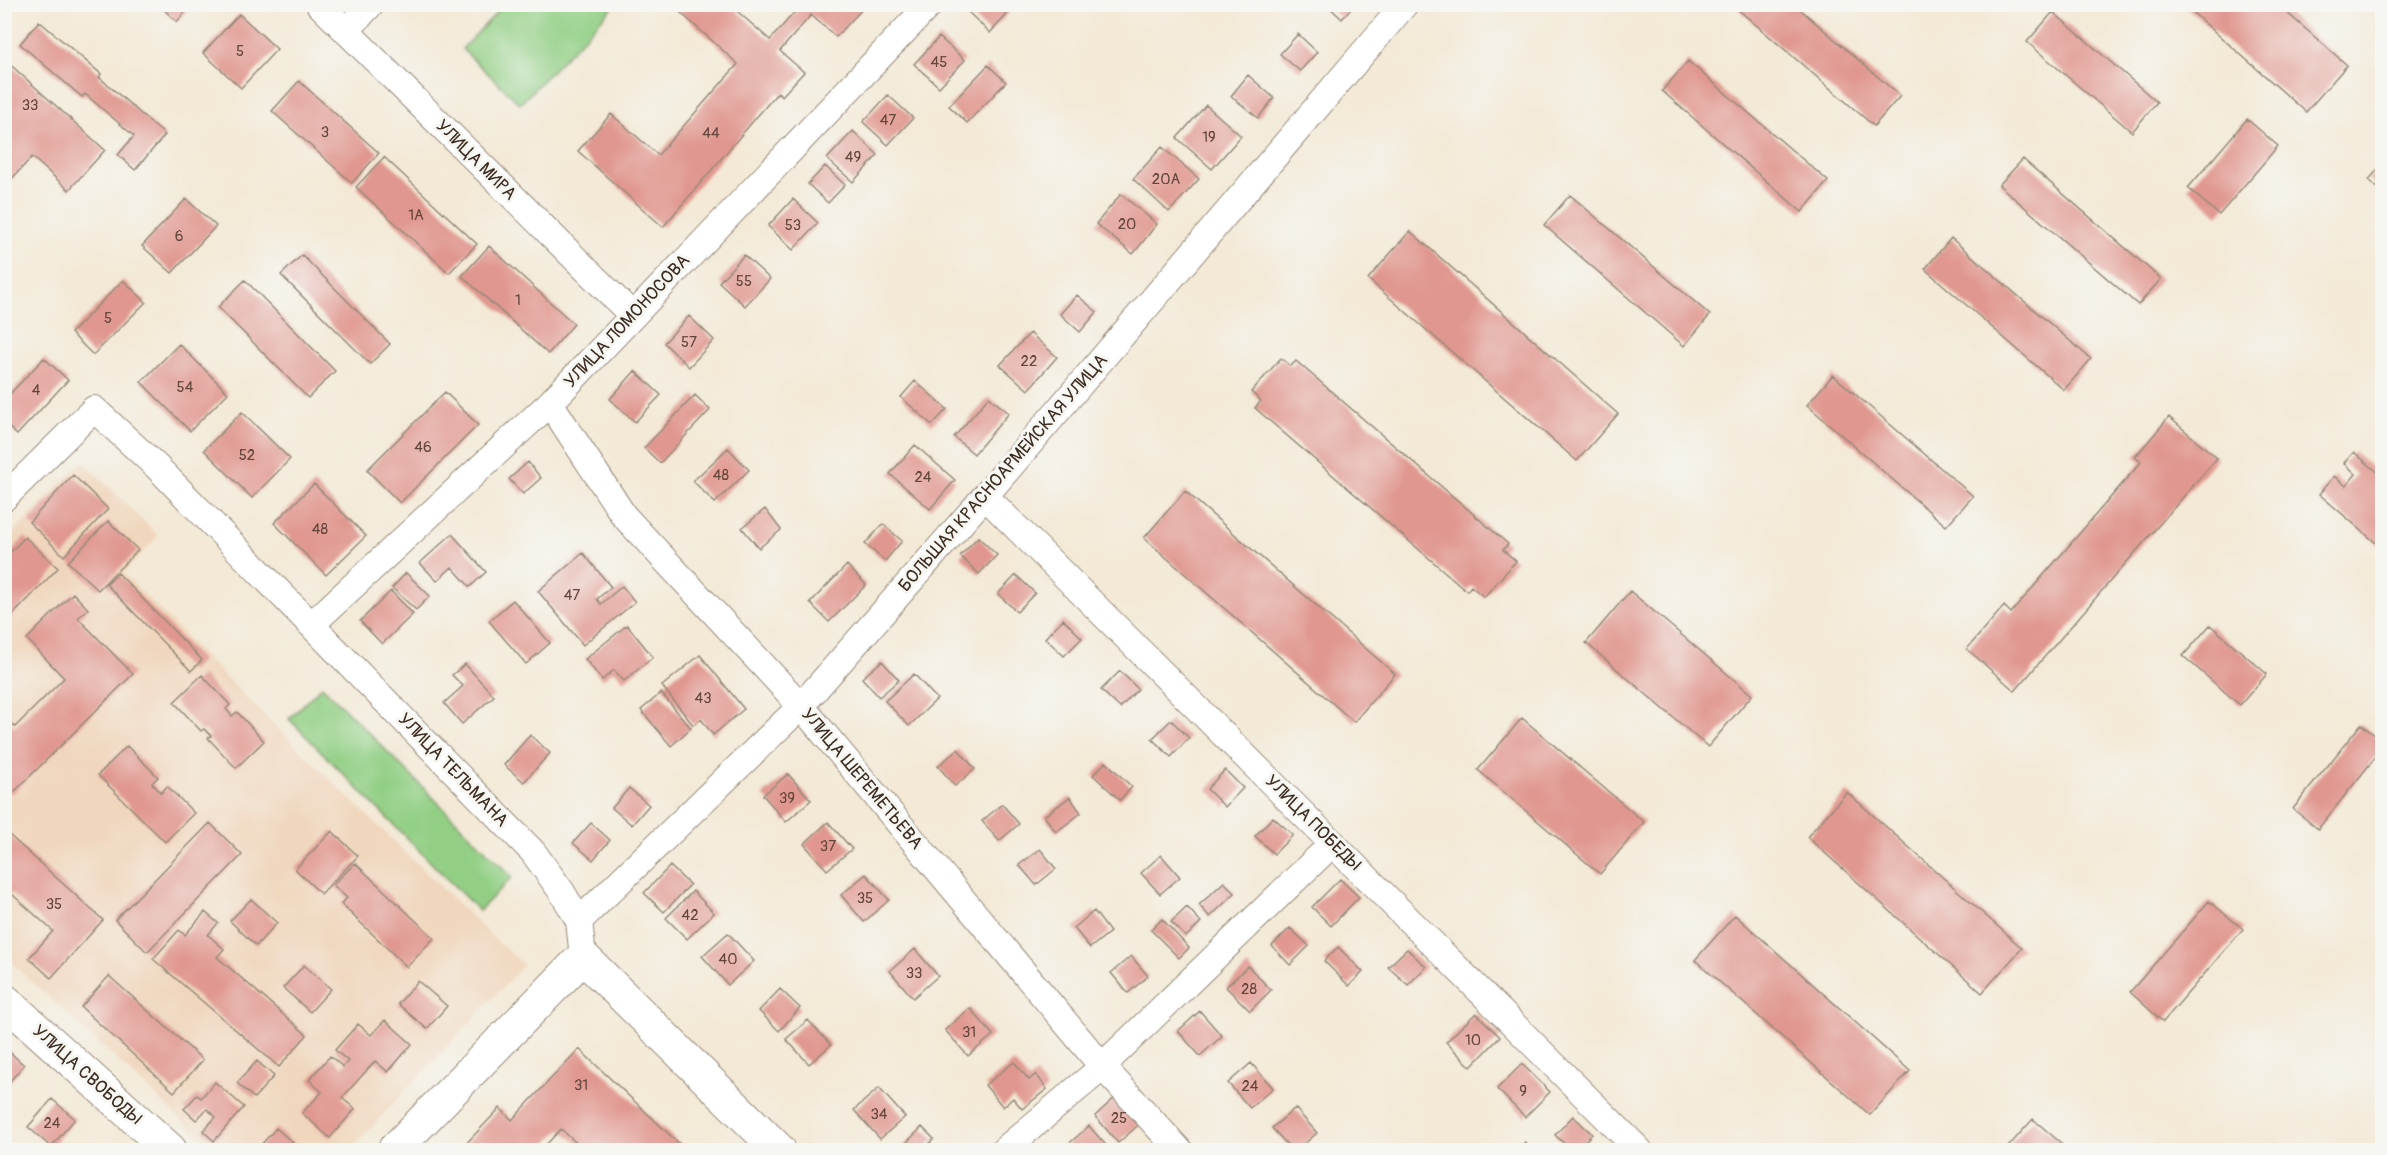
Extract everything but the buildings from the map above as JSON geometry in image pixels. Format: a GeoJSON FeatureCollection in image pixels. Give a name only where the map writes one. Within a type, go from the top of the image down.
{"type":"FeatureCollection","features":[{"type":"Feature","properties":{"kind":"street","name":"УЛИЦА МИРА"},"geometry":{"type":"LineString","coordinates":[[319,4],[632,315]]}},
{"type":"Feature","properties":{"kind":"street"},"geometry":{"type":"LineString","coordinates":[[346,31],[371,4]]}},
{"type":"Feature","properties":{"kind":"street","name":"УЛИЦА ЛОМОНОСОВА"},"geometry":{"type":"LineString","coordinates":[[311,625],[550,404],[632,315],[930,4]]}},
{"type":"Feature","properties":{"kind":"street","name":"БОЛЬШАЯ КРАСНОАРМЕЙСКАЯ УЛИЦА"},"geometry":{"type":"LineString","coordinates":[[579,921],[801,706],[985,496],[1405,4]]}},
{"type":"Feature","properties":{"kind":"street","name":"УЛИЦА ШЕРЕМЕТЬЕВА"},"geometry":{"type":"LineString","coordinates":[[550,404],[624,516],[801,706],[1101,1065],[1179,1150]]}},
{"type":"Feature","properties":{"kind":"street","name":"УЛИЦА ТЕЛЬМАНА"},"geometry":{"type":"LineString","coordinates":[[4,498],[94,409],[157,467],[533,852],[562,892],[579,921],[583,957]]}},
{"type":"Feature","properties":{"kind":"street","name":"УЛИЦА ПОБЕДЫ"},"geometry":{"type":"LineString","coordinates":[[985,496],[1639,1150]]}},
{"type":"Feature","properties":{"kind":"street"},"geometry":{"type":"LineString","coordinates":[[1004,1150],[1092,1076],[1333,843]]}},
{"type":"Feature","properties":{"kind":"street"},"geometry":{"type":"LineString","coordinates":[[394,1150],[583,957],[779,1150]]}},
{"type":"Feature","properties":{"kind":"street","name":"УЛИЦА СВОБОДЫ"},"geometry":{"type":"LineString","coordinates":[[4,1000],[170,1150]]}},
{"type":"Feature","properties":{"kind":"shaded area"},"geometry":{"type":"Polygon","coordinates":[[[83,461],[158,536],[123,573],[221,673],[492,937],[524,965],[350,1150],[214,1150],[5,957],[4,542],[83,461]]]}},
{"type":"Feature","properties":{"kind":"green space"},"geometry":{"type":"Polygon","coordinates":[[[505,4],[615,5],[520,104],[462,49],[505,4]]]}},
{"type":"Feature","properties":{"kind":"green space"},"geometry":{"type":"Polygon","coordinates":[[[322,686],[512,877],[479,911],[289,719],[322,686]]]}}]}
